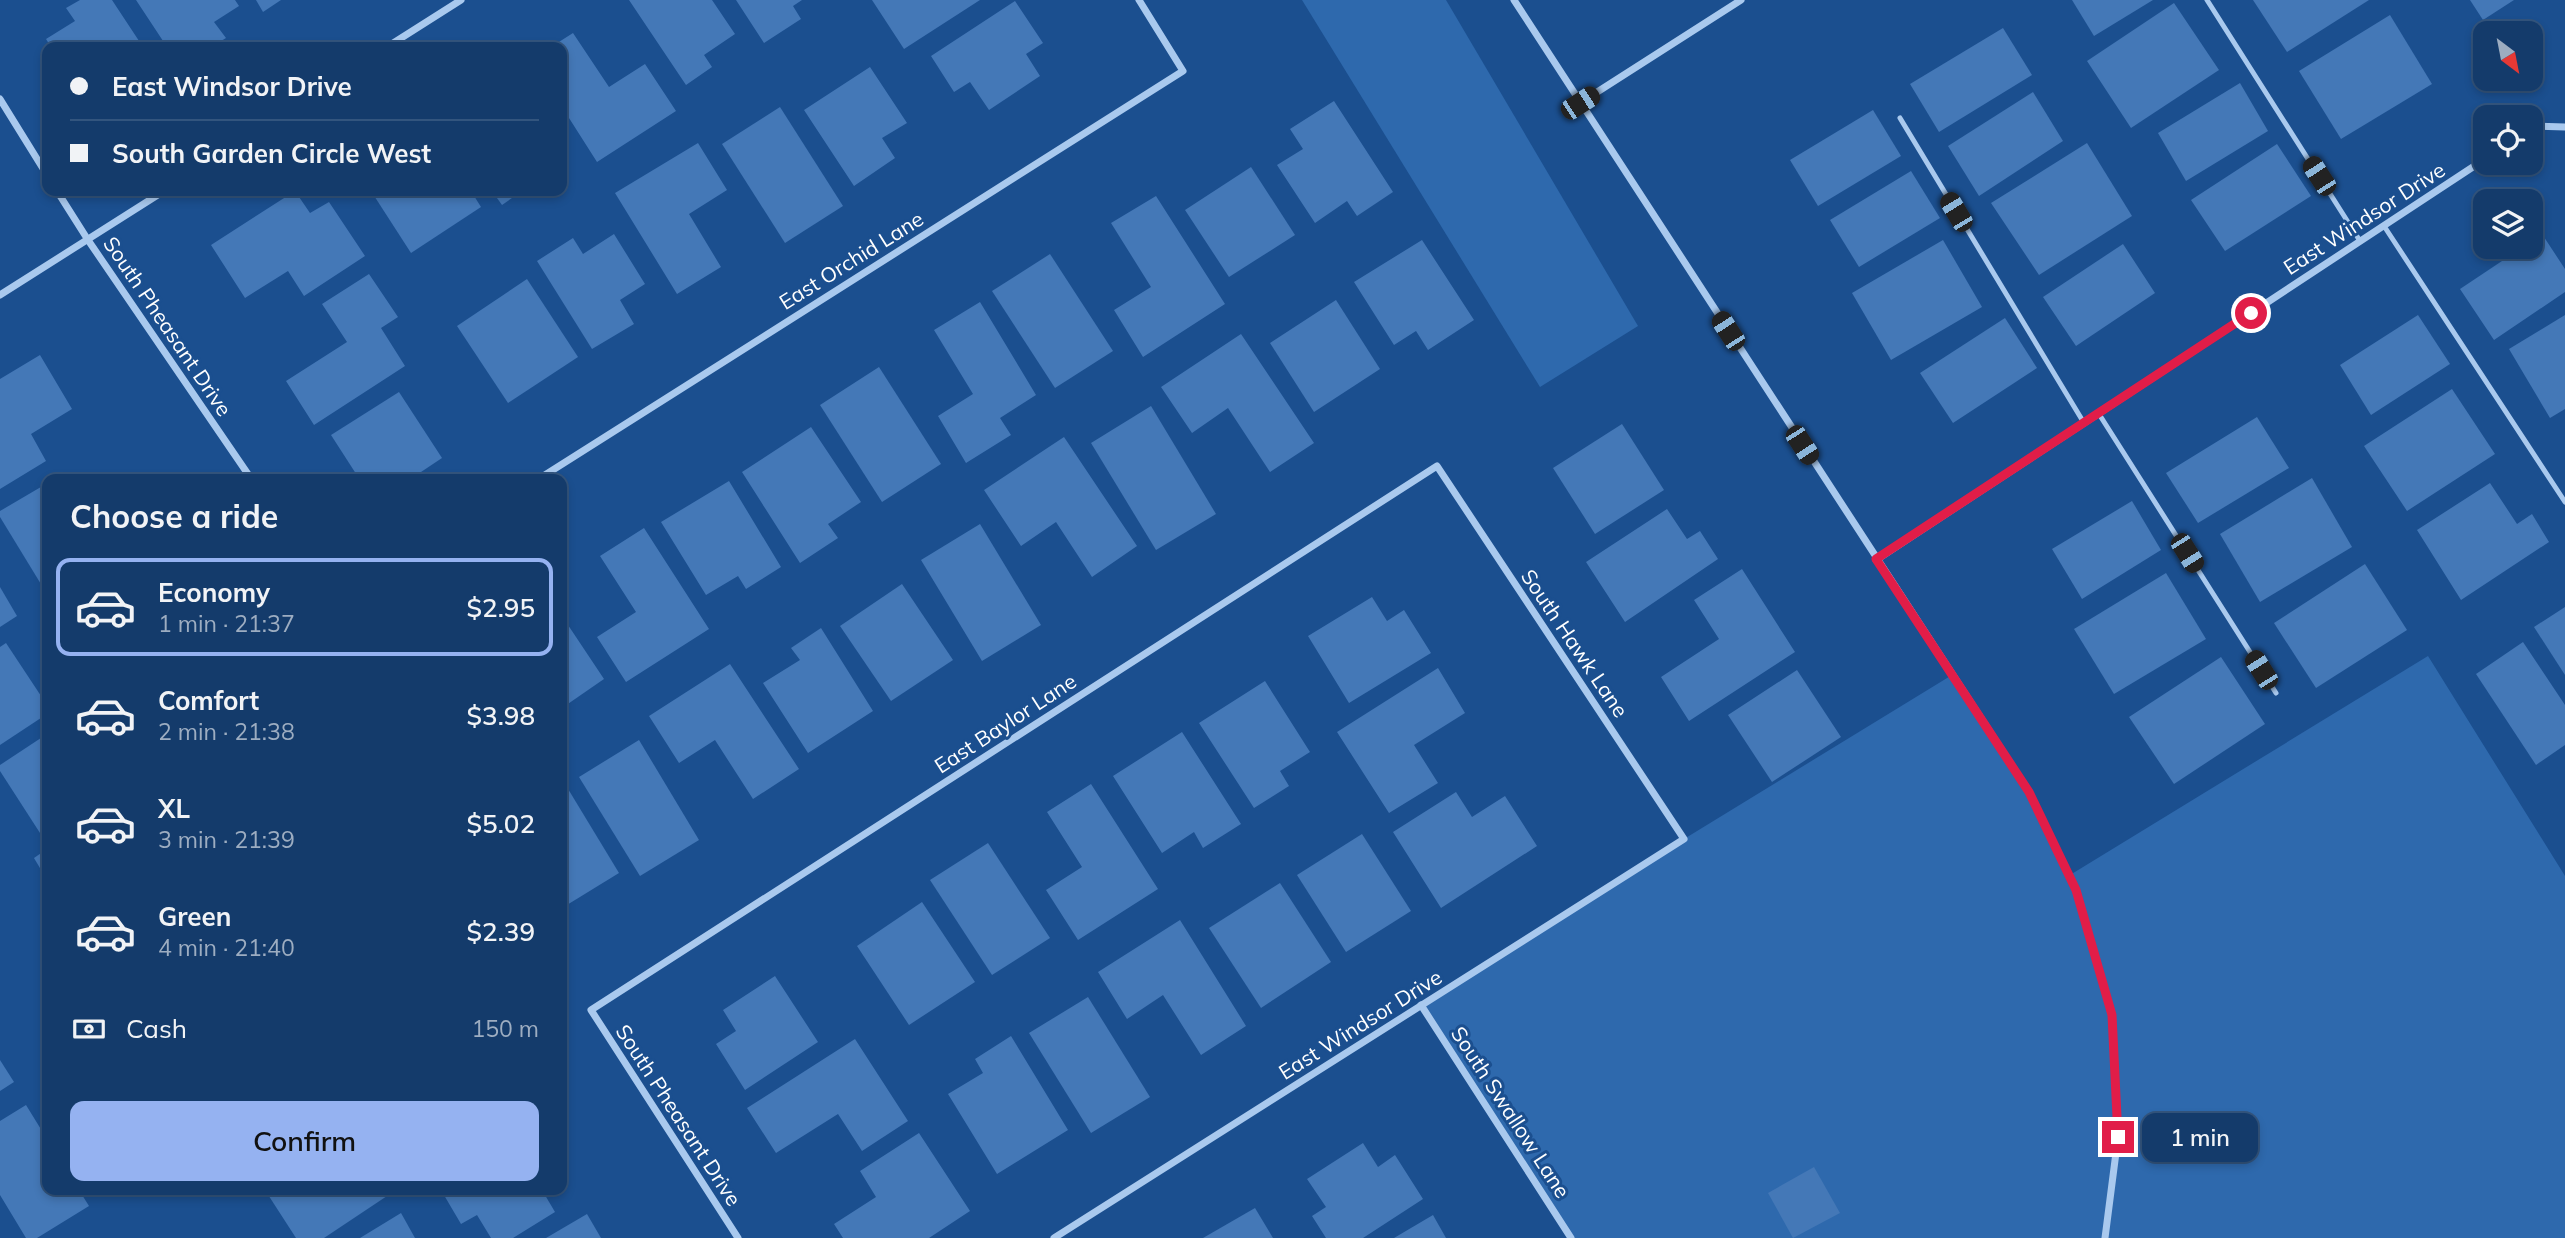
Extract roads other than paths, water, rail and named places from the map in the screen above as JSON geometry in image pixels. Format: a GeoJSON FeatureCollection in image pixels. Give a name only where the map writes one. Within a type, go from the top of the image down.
{"type":"FeatureCollection","features":[{"type":"Feature","properties":{"kind":"street"},"geometry":{"type":"LineString","coordinates":[[395,42],[461,0]]}},
{"type":"Feature","properties":{"kind":"street","name":"East Orchid Lane"},"geometry":{"type":"LineString","coordinates":[[546,474],[1183,71],[1139,0]]}},
{"type":"Feature","properties":{"kind":"street"},"geometry":{"type":"LineString","coordinates":[[1514,0],[2029,792],[2076,890],[2112,1015],[2118,1137],[2105,1238]]}},
{"type":"Feature","properties":{"kind":"street"},"geometry":{"type":"LineString","coordinates":[[1580,103],[1741,0]]}},
{"type":"Feature","properties":{"kind":"street"},"geometry":{"type":"LineString","coordinates":[[0,99],[42,167]]}},
{"type":"Feature","properties":{"kind":"street"},"geometry":{"type":"LineString","coordinates":[[2543,126],[2565,127]]}},
{"type":"Feature","properties":{"kind":"street","name":"East Windsor Drive"},"geometry":{"type":"LineString","coordinates":[[1876,559],[2473,167]]}},
{"type":"Feature","properties":{"kind":"street","name":"South Pheasant Drive"},"geometry":{"type":"LineString","coordinates":[[60,196],[248,474]]}},
{"type":"Feature","properties":{"kind":"street"},"geometry":{"type":"LineString","coordinates":[[0,295],[156,196]]}},
{"type":"Feature","properties":{"kind":"street","name":"South Hawk Lane"},"geometry":{"type":"LineString","coordinates":[[1437,466],[1684,839]]}},
{"type":"Feature","properties":{"kind":"street","name":"East Baylor Lane"},"geometry":{"type":"LineString","coordinates":[[591,1010],[1437,466]]}},
{"type":"Feature","properties":{"kind":"street","name":"East Windsor Drive"},"geometry":{"type":"LineString","coordinates":[[1054,1238],[1684,839]]}},
{"type":"Feature","properties":{"kind":"street","name":"South Swallow Lane"},"geometry":{"type":"LineString","coordinates":[[1421,1006],[1571,1238]]}},
{"type":"Feature","properties":{"kind":"street","name":"South Pheasant Drive"},"geometry":{"type":"LineString","coordinates":[[591,1010],[738,1238]]}},
{"type":"Feature","properties":{"kind":"lane"},"geometry":{"type":"LineString","coordinates":[[2207,0],[2360,242]]}},
{"type":"Feature","properties":{"kind":"lane"},"geometry":{"type":"LineString","coordinates":[[1900,118],[2084,423]]}},
{"type":"Feature","properties":{"kind":"lane"},"geometry":{"type":"LineString","coordinates":[[2384,226],[2565,502]]}},
{"type":"Feature","properties":{"kind":"lane"},"geometry":{"type":"LineString","coordinates":[[2099,414],[2276,693]]}}]}
